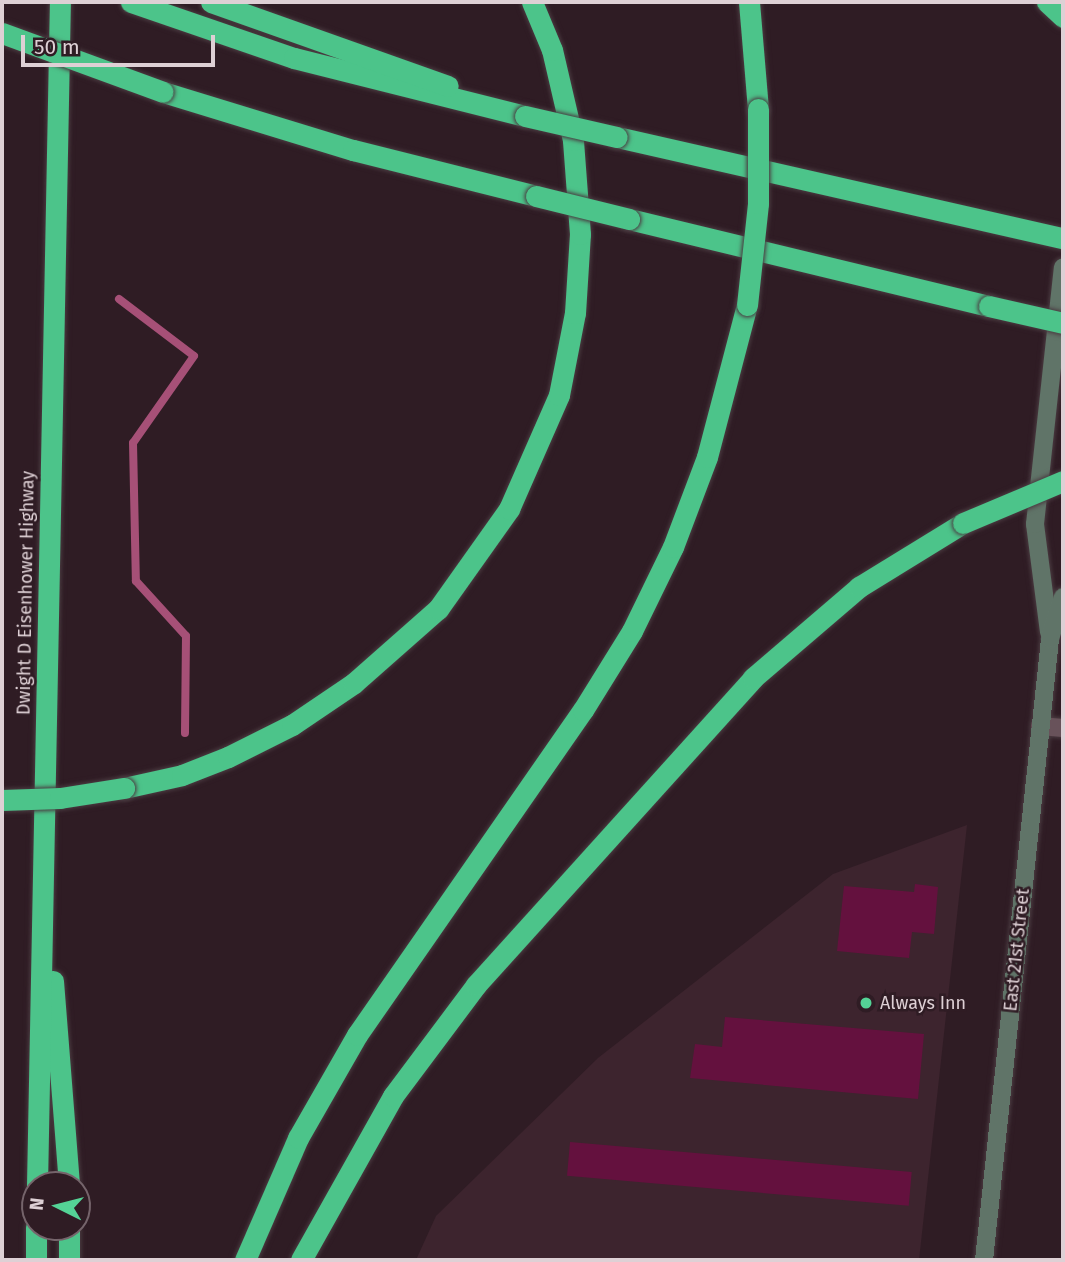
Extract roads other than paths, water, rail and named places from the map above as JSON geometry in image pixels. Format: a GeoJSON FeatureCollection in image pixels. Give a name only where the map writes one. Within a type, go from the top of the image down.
{"type":"FeatureCollection","features":[{"type":"Feature","properties":{"kind":"highway","name":"Dwight D Eisenhower Highway"},"geometry":{"type":"LineString","coordinates":[[37,1171],[60,2]]}},
{"type":"Feature","properties":{"kind":"highway"},"geometry":{"type":"LineString","coordinates":[[131,2],[294,58],[525,116],[1063,238]]}},
{"type":"Feature","properties":{"kind":"highway"},"geometry":{"type":"LineString","coordinates":[[211,2],[340,44],[525,116]]}},
{"type":"Feature","properties":{"kind":"highway"},"geometry":{"type":"LineString","coordinates":[[2,800],[60,798],[124,788],[205,768],[292,725],[354,683],[438,609],[509,509],[562,382],[575,313],[580,234],[573,140],[552,50],[532,2]]}},
{"type":"Feature","properties":{"kind":"highway"},"geometry":{"type":"LineString","coordinates":[[245,1260],[298,1138],[357,1035],[583,710],[632,631],[673,547],[707,457],[747,305],[758,203],[758,109],[749,2]]}},
{"type":"Feature","properties":{"kind":"highway"},"geometry":{"type":"LineString","coordinates":[[1047,2],[1063,18]]}},
{"type":"Feature","properties":{"kind":"highway"},"geometry":{"type":"LineString","coordinates":[[2,33],[163,92],[353,150],[1063,323]]}},
{"type":"Feature","properties":{"kind":"highway"},"geometry":{"type":"LineString","coordinates":[[301,1260],[393,1096],[499,958],[753,678],[793,641],[893,563],[963,523],[1063,481]]}},
{"type":"Feature","properties":{"kind":"highway"},"geometry":{"type":"LineString","coordinates":[[43,867],[68,1171]]}},
{"type":"Feature","properties":{"kind":"highway"},"geometry":{"type":"LineString","coordinates":[[36,1241],[36,1260]]}},
{"type":"Feature","properties":{"kind":"highway"},"geometry":{"type":"LineString","coordinates":[[69,1241],[69,1260]]}},
{"type":"Feature","properties":{"kind":"main road","name":"East 21st Street"},"geometry":{"type":"LineString","coordinates":[[1050,639],[1035,524],[1063,268]]}},
{"type":"Feature","properties":{"kind":"main road","name":"East 21st Street"},"geometry":{"type":"LineString","coordinates":[[984,1260],[1050,639],[1063,597]]}},
{"type":"Feature","properties":{"kind":"street"},"geometry":{"type":"LineString","coordinates":[[1041,726],[1063,728]]}},
{"type":"Feature","properties":{"kind":"waterway"},"geometry":{"type":"LineString","coordinates":[[119,299],[194,356],[133,443],[136,581],[186,636],[185,733]]}},
{"type":"Feature","properties":{"kind":"place","name":"Always Inn"},"geometry":{"type":"Point","coordinates":[866,1003]}}]}
